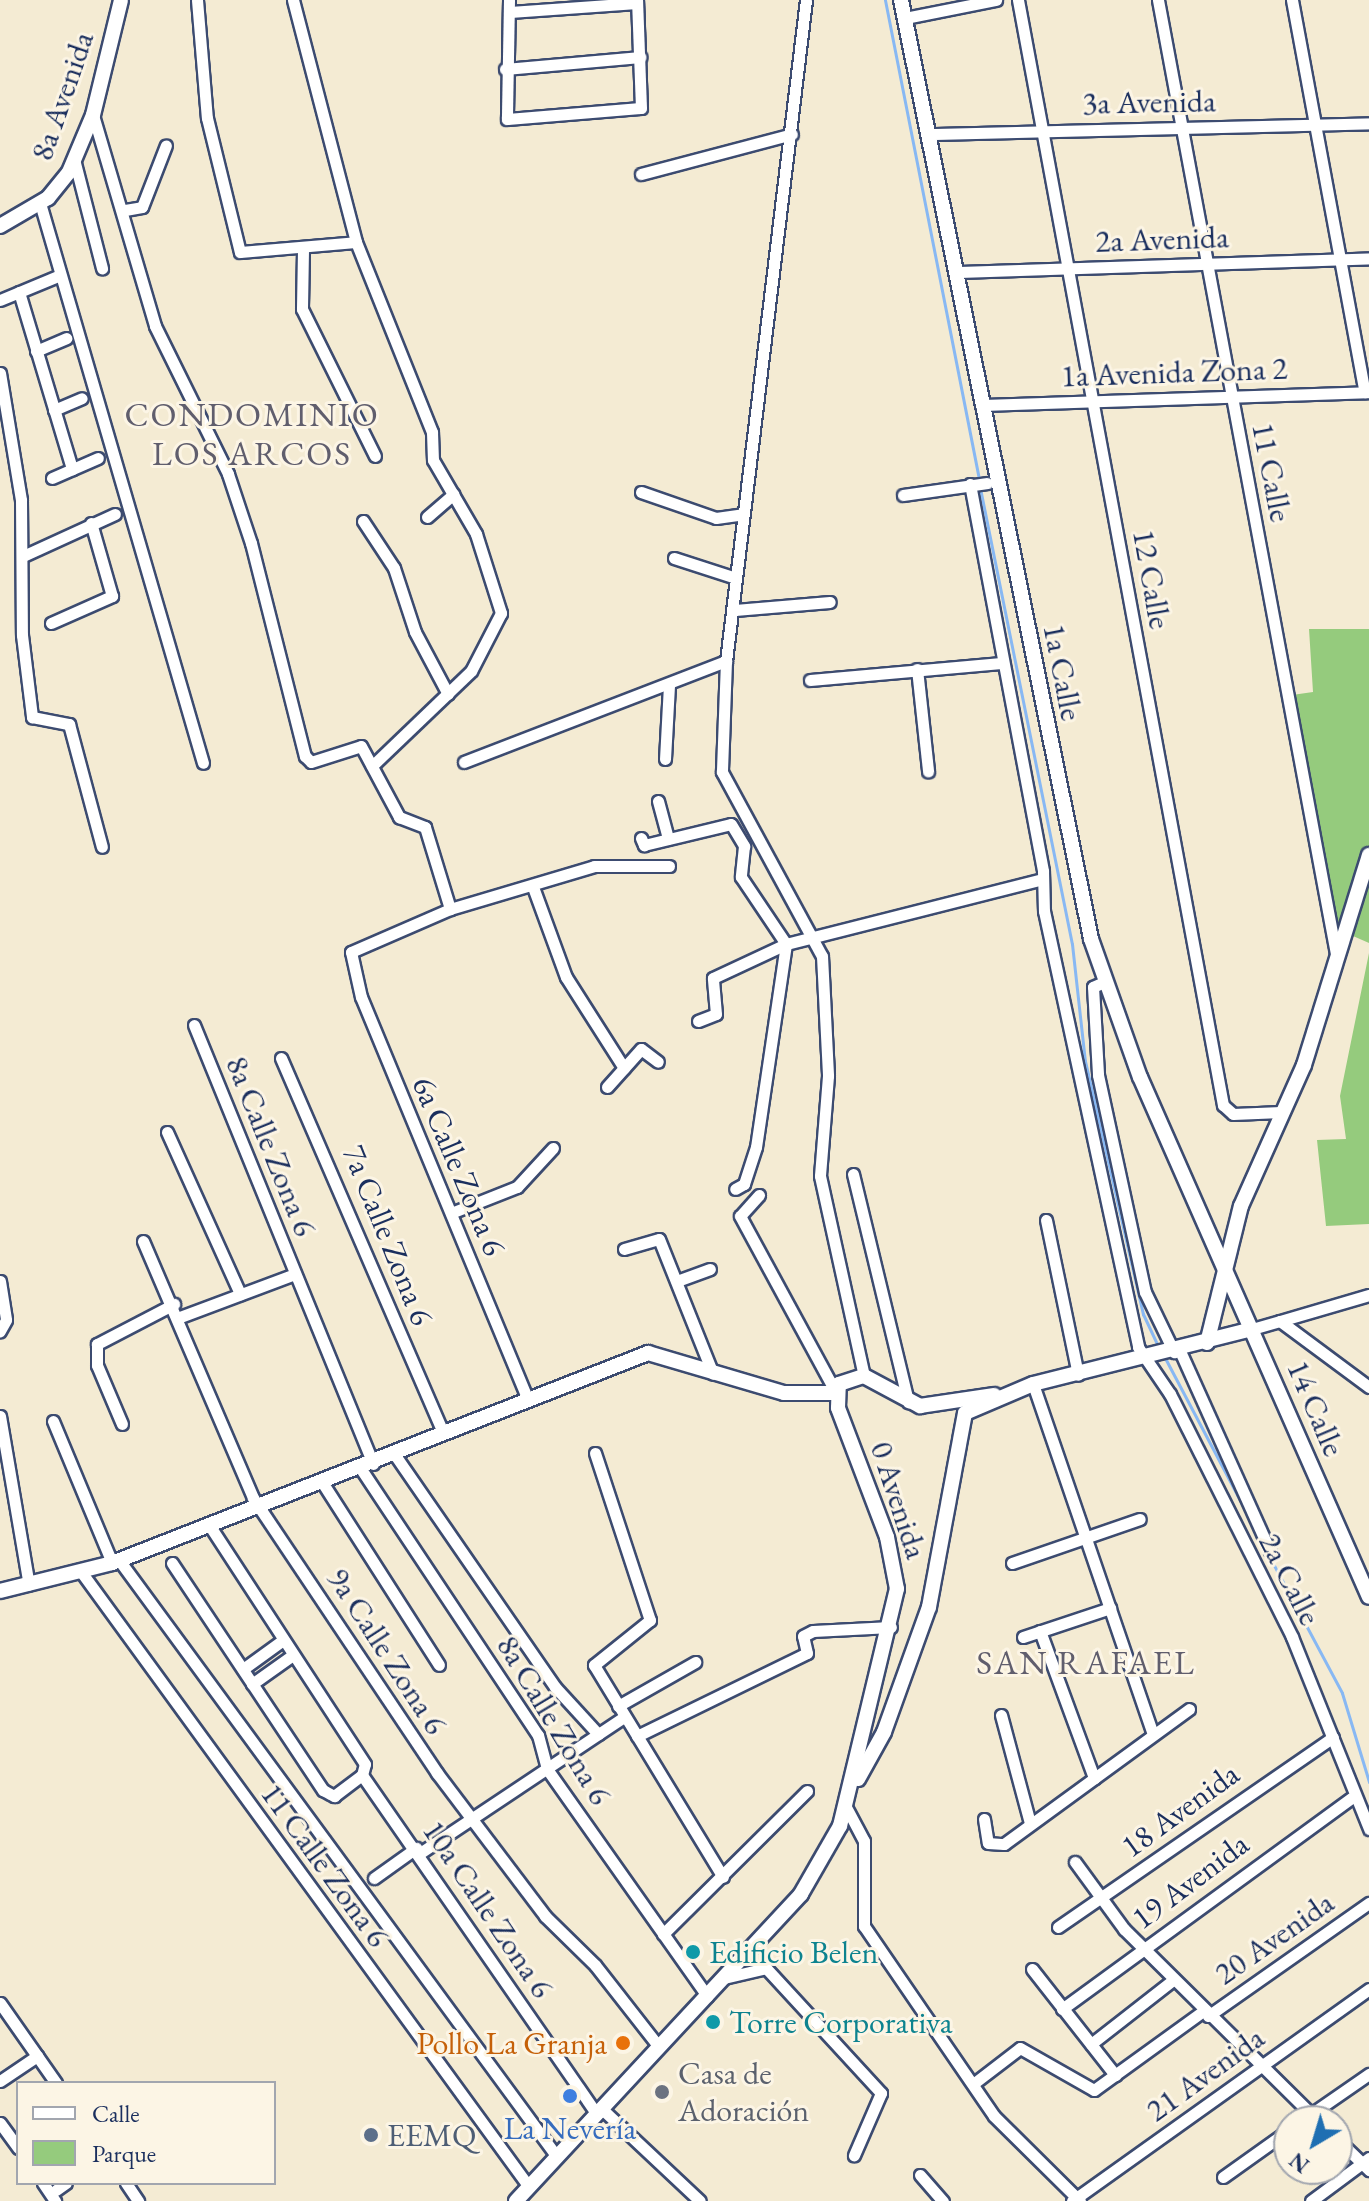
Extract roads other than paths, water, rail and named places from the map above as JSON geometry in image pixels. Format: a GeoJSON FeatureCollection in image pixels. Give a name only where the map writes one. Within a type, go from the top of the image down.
{"type":"FeatureCollection","features":[{"type":"Feature","properties":{"kind":"street","name":"8a Avenida"},"geometry":{"type":"LineString","coordinates":[[0,226],[40,203],[74,159],[93,115],[121,0]]}},
{"type":"Feature","properties":{"kind":"street"},"geometry":{"type":"LineString","coordinates":[[197,0],[207,118],[236,245],[249,253],[303,250],[356,242]]}},
{"type":"Feature","properties":{"kind":"street"},"geometry":{"type":"LineString","coordinates":[[293,0],[356,242],[432,432],[433,460],[482,549],[501,613],[481,658],[372,766]]}},
{"type":"Feature","properties":{"kind":"street"},"geometry":{"type":"LineString","coordinates":[[806,0],[792,134],[743,514],[735,610],[726,661],[725,788],[797,917],[818,939],[828,1076],[820,1176],[864,1376],[845,1377],[836,1393]]}},
{"type":"Feature","properties":{"kind":"street","name":"1a Calle"},"geometry":{"type":"LineString","coordinates":[[901,0],[930,134],[1071,865],[1104,982],[1252,1329]]}},
{"type":"Feature","properties":{"kind":"street"},"geometry":{"type":"LineString","coordinates":[[905,18],[996,0]]}},
{"type":"Feature","properties":{"kind":"street","name":"12 Calle"},"geometry":{"type":"LineString","coordinates":[[1018,0],[1223,1105],[1233,1114],[1281,1112]]}},
{"type":"Feature","properties":{"kind":"street","name":"11 Calle"},"geometry":{"type":"LineString","coordinates":[[1158,0],[1204,263],[1336,954]]}},
{"type":"Feature","properties":{"kind":"street"},"geometry":{"type":"LineString","coordinates":[[1292,0],[1367,392]]}},
{"type":"Feature","properties":{"kind":"street"},"geometry":{"type":"LineString","coordinates":[[637,1],[639,109],[504,119],[510,6],[637,1]]}},
{"type":"Feature","properties":{"kind":"street"},"geometry":{"type":"LineString","coordinates":[[505,69],[640,57]]}},
{"type":"Feature","properties":{"kind":"street"},"geometry":{"type":"LineString","coordinates":[[93,115],[125,210],[155,326],[228,474],[251,543],[305,756],[312,762],[357,744],[403,822],[425,827],[450,909],[533,887],[598,865],[669,866]]}},
{"type":"Feature","properties":{"kind":"street","name":"3a Avenida"},"geometry":{"type":"LineString","coordinates":[[930,134],[1369,123]]}},
{"type":"Feature","properties":{"kind":"street"},"geometry":{"type":"LineString","coordinates":[[641,174],[792,134]]}},
{"type":"Feature","properties":{"kind":"street"},"geometry":{"type":"LineString","coordinates":[[125,210],[142,207],[166,145]]}},
{"type":"Feature","properties":{"kind":"street"},"geometry":{"type":"LineString","coordinates":[[74,159],[102,268]]}},
{"type":"Feature","properties":{"kind":"street"},"geometry":{"type":"LineString","coordinates":[[40,203],[58,276],[203,763]]}},
{"type":"Feature","properties":{"kind":"street"},"geometry":{"type":"LineString","coordinates":[[303,250],[302,309],[375,456]]}},
{"type":"Feature","properties":{"kind":"street","name":"2a Avenida"},"geometry":{"type":"LineString","coordinates":[[957,272],[1369,258]]}},
{"type":"Feature","properties":{"kind":"street"},"geometry":{"type":"LineString","coordinates":[[0,300],[58,276]]}},
{"type":"Feature","properties":{"kind":"street"},"geometry":{"type":"LineString","coordinates":[[19,292],[72,469]]}},
{"type":"Feature","properties":{"kind":"street"},"geometry":{"type":"LineString","coordinates":[[36,351],[66,338]]}},
{"type":"Feature","properties":{"kind":"street"},"geometry":{"type":"LineString","coordinates":[[0,373],[23,556],[32,717],[69,724],[102,847]]}},
{"type":"Feature","properties":{"kind":"street","name":"1a Avenida Zona 2"},"geometry":{"type":"LineString","coordinates":[[981,405],[1367,392]]}},
{"type":"Feature","properties":{"kind":"street"},"geometry":{"type":"LineString","coordinates":[[54,410],[82,398]]}},
{"type":"Feature","properties":{"kind":"street"},"geometry":{"type":"LineString","coordinates":[[52,478],[98,458]]}},
{"type":"Feature","properties":{"kind":"street","name":"2a Calle"},"geometry":{"type":"LineString","coordinates":[[903,495],[977,484],[1001,663],[1118,1264],[1138,1347],[1152,1358],[1292,1637],[1333,1737],[1351,1798],[1369,1829]]}},
{"type":"Feature","properties":{"kind":"street"},"geometry":{"type":"LineString","coordinates":[[641,492],[716,518],[743,514]]}},
{"type":"Feature","properties":{"kind":"street"},"geometry":{"type":"LineString","coordinates":[[427,517],[453,494]]}},
{"type":"Feature","properties":{"kind":"street"},"geometry":{"type":"LineString","coordinates":[[23,556],[115,514]]}},
{"type":"Feature","properties":{"kind":"street"},"geometry":{"type":"LineString","coordinates":[[363,521],[394,568],[415,632],[448,694]]}},
{"type":"Feature","properties":{"kind":"street"},"geometry":{"type":"LineString","coordinates":[[51,623],[112,596],[91,523]]}},
{"type":"Feature","properties":{"kind":"street"},"geometry":{"type":"LineString","coordinates":[[674,558],[736,578]]}},
{"type":"Feature","properties":{"kind":"street"},"geometry":{"type":"LineString","coordinates":[[735,610],[830,602]]}},
{"type":"Feature","properties":{"kind":"street"},"geometry":{"type":"LineString","coordinates":[[464,762],[726,661]]}},
{"type":"Feature","properties":{"kind":"street"},"geometry":{"type":"LineString","coordinates":[[810,680],[1001,663]]}},
{"type":"Feature","properties":{"kind":"street"},"geometry":{"type":"LineString","coordinates":[[917,669],[928,771]]}},
{"type":"Feature","properties":{"kind":"street"},"geometry":{"type":"LineString","coordinates":[[665,759],[669,685]]}},
{"type":"Feature","properties":{"kind":"street"},"geometry":{"type":"LineString","coordinates":[[658,801],[668,839]]}},
{"type":"Feature","properties":{"kind":"street"},"geometry":{"type":"LineString","coordinates":[[641,838],[644,845],[732,825],[744,846],[741,877],[786,944],[756,1147],[744,1184],[735,1189]]}},
{"type":"Feature","properties":{"kind":"street"},"geometry":{"type":"LineString","coordinates":[[1207,1343],[1228,1273],[1241,1206],[1308,1053],[1369,855]]}},
{"type":"Feature","properties":{"kind":"street"},"geometry":{"type":"LineString","coordinates":[[698,1021],[716,1014],[713,978],[786,944],[818,939],[1042,879]]}},
{"type":"Feature","properties":{"kind":"street"},"geometry":{"type":"LineString","coordinates":[[533,887],[566,977],[624,1068]]}},
{"type":"Feature","properties":{"kind":"street","name":"6a Calle Zona 6"},"geometry":{"type":"LineString","coordinates":[[450,909],[352,950],[361,997],[528,1400]]}},
{"type":"Feature","properties":{"kind":"street"},"geometry":{"type":"LineString","coordinates":[[1104,982],[1093,987],[1099,1085],[1145,1292],[1270,1551]]}},
{"type":"Feature","properties":{"kind":"street","name":"8a Calle Zona 6"},"geometry":{"type":"LineString","coordinates":[[194,1025],[295,1274],[367,1466],[538,1735],[547,1769],[707,1996]]}},
{"type":"Feature","properties":{"kind":"street"},"geometry":{"type":"LineString","coordinates":[[607,1087],[644,1049],[658,1062]]}},
{"type":"Feature","properties":{"kind":"street","name":"7a Calle Zona 6"},"geometry":{"type":"LineString","coordinates":[[281,1058],[443,1433]]}},
{"type":"Feature","properties":{"kind":"street"},"geometry":{"type":"LineString","coordinates":[[167,1132],[240,1294]]}},
{"type":"Feature","properties":{"kind":"street"},"geometry":{"type":"LineString","coordinates":[[451,1213],[517,1187],[553,1148]]}},
{"type":"Feature","properties":{"kind":"street"},"geometry":{"type":"LineString","coordinates":[[853,1174],[908,1403]]}},
{"type":"Feature","properties":{"kind":"street"},"geometry":{"type":"LineString","coordinates":[[759,1195],[740,1216],[836,1393]]}},
{"type":"Feature","properties":{"kind":"street"},"geometry":{"type":"LineString","coordinates":[[1046,1220],[1078,1375]]}},
{"type":"Feature","properties":{"kind":"street"},"geometry":{"type":"LineString","coordinates":[[624,1249],[659,1239],[713,1374]]}},
{"type":"Feature","properties":{"kind":"street","name":"9a Calle Zona 6"},"geometry":{"type":"LineString","coordinates":[[143,1241],[180,1317],[260,1504],[428,1761],[475,1816],[545,1916],[595,1965],[659,2047]]}},
{"type":"Feature","properties":{"kind":"street"},"geometry":{"type":"LineString","coordinates":[[677,1281],[710,1269]]}},
{"type":"Feature","properties":{"kind":"street"},"geometry":{"type":"LineString","coordinates":[[180,1317],[295,1274]]}},
{"type":"Feature","properties":{"kind":"street"},"geometry":{"type":"LineString","coordinates":[[0,1281],[6,1320],[0,1331]]}},
{"type":"Feature","properties":{"kind":"street"},"geometry":{"type":"LineString","coordinates":[[1252,1329],[1369,1295]]}},
{"type":"Feature","properties":{"kind":"street"},"geometry":{"type":"LineString","coordinates":[[122,1424],[97,1365],[97,1344],[174,1304]]}},
{"type":"Feature","properties":{"kind":"street"},"geometry":{"type":"LineString","coordinates":[[1280,1321],[1369,1387]]}},
{"type":"Feature","properties":{"kind":"street","name":"0 Avenida"},"geometry":{"type":"LineString","coordinates":[[864,1376],[908,1403],[994,1395],[1152,1358],[1252,1329]]}},
{"type":"Feature","properties":{"kind":"street","name":"14 Calle"},"geometry":{"type":"LineString","coordinates":[[1252,1329],[1369,1597]]}},
{"type":"Feature","properties":{"kind":"street"},"geometry":{"type":"LineString","coordinates":[[0,1591],[82,1573],[115,1562],[656,1352],[713,1374],[797,1396],[836,1393]]}},
{"type":"Feature","properties":{"kind":"street"},"geometry":{"type":"LineString","coordinates":[[1033,1384],[1153,1734]]}},
{"type":"Feature","properties":{"kind":"street","name":"0 Avenida"},"geometry":{"type":"LineString","coordinates":[[836,1393],[891,1551],[891,1627],[848,1802]]}},
{"type":"Feature","properties":{"kind":"street","name":"0 Avenida"},"geometry":{"type":"LineString","coordinates":[[516,2201],[816,1875],[848,1802],[884,1732],[925,1620],[962,1418],[994,1395]]}},
{"type":"Feature","properties":{"kind":"street"},"geometry":{"type":"LineString","coordinates":[[0,1416],[29,1585]]}},
{"type":"Feature","properties":{"kind":"street"},"geometry":{"type":"LineString","coordinates":[[53,1421],[115,1562],[557,2157]]}},
{"type":"Feature","properties":{"kind":"street"},"geometry":{"type":"LineString","coordinates":[[595,1453],[649,1626],[593,1660],[621,1712],[723,1877]]}},
{"type":"Feature","properties":{"kind":"street"},"geometry":{"type":"LineString","coordinates":[[395,1455],[555,1687],[598,1734]]}},
{"type":"Feature","properties":{"kind":"street"},"geometry":{"type":"LineString","coordinates":[[322,1482],[439,1665]]}},
{"type":"Feature","properties":{"kind":"street"},"geometry":{"type":"LineString","coordinates":[[1012,1563],[1140,1519]]}},
{"type":"Feature","properties":{"kind":"street","name":"10a Calle Zona 6"},"geometry":{"type":"LineString","coordinates":[[209,1525],[364,1772],[599,2112],[700,2201]]}},
{"type":"Feature","properties":{"kind":"street"},"geometry":{"type":"LineString","coordinates":[[172,1563],[328,1794],[364,1772]]}},
{"type":"Feature","properties":{"kind":"street","name":"11 Calle Zona 6"},"geometry":{"type":"LineString","coordinates":[[82,1573],[529,2187]]}},
{"type":"Feature","properties":{"kind":"street"},"geometry":{"type":"LineString","coordinates":[[1023,1637],[1110,1608]]}},
{"type":"Feature","properties":{"kind":"street"},"geometry":{"type":"LineString","coordinates":[[637,1736],[807,1653],[803,1636],[813,1631],[891,1627]]}},
{"type":"Feature","properties":{"kind":"street"},"geometry":{"type":"LineString","coordinates":[[1040,1631],[1094,1778]]}},
{"type":"Feature","properties":{"kind":"street"},"geometry":{"type":"LineString","coordinates":[[243,1669],[283,1640]]}},
{"type":"Feature","properties":{"kind":"street"},"geometry":{"type":"LineString","coordinates":[[252,1684],[293,1655]]}},
{"type":"Feature","properties":{"kind":"street"},"geometry":{"type":"LineString","coordinates":[[374,1878],[547,1769],[598,1734],[621,1712],[695,1662]]}},
{"type":"Feature","properties":{"kind":"street"},"geometry":{"type":"LineString","coordinates":[[984,1819],[987,1841],[996,1847],[1189,1709]]}},
{"type":"Feature","properties":{"kind":"street"},"geometry":{"type":"LineString","coordinates":[[1001,1715],[1030,1823]]}},
{"type":"Feature","properties":{"kind":"street","name":"18 Avenida"},"geometry":{"type":"LineString","coordinates":[[1058,1927],[1333,1737]]}},
{"type":"Feature","properties":{"kind":"street"},"geometry":{"type":"LineString","coordinates":[[663,1934],[807,1791]]}},
{"type":"Feature","properties":{"kind":"street","name":"19 Avenida"},"geometry":{"type":"LineString","coordinates":[[1062,2009],[1351,1798]]}},
{"type":"Feature","properties":{"kind":"street"},"geometry":{"type":"LineString","coordinates":[[848,1802],[864,1841],[862,1922],[973,2084],[1018,2142],[1076,2200]]}},
{"type":"Feature","properties":{"kind":"street"},"geometry":{"type":"LineString","coordinates":[[1075,1862],[1144,1949],[1297,2105]]}},
{"type":"Feature","properties":{"kind":"street","name":"20 Avenida"},"geometry":{"type":"LineString","coordinates":[[1115,2075],[1369,1903]]}},
{"type":"Feature","properties":{"kind":"street"},"geometry":{"type":"LineString","coordinates":[[724,1978],[766,1968],[881,2093],[854,2155]]}},
{"type":"Feature","properties":{"kind":"street"},"geometry":{"type":"LineString","coordinates":[[973,2084],[1020,2048],[1091,2090],[1115,2075],[1032,1969]]}},
{"type":"Feature","properties":{"kind":"street"},"geometry":{"type":"LineString","coordinates":[[1091,2044],[1173,1980]]}},
{"type":"Feature","properties":{"kind":"street","name":"21 Avenida"},"geometry":{"type":"LineString","coordinates":[[1076,2200],[1369,1989]]}},
{"type":"Feature","properties":{"kind":"street"},"geometry":{"type":"LineString","coordinates":[[1,2005],[55,2081]]}},
{"type":"Feature","properties":{"kind":"street"},"geometry":{"type":"LineString","coordinates":[[0,2081],[37,2056]]}},
{"type":"Feature","properties":{"kind":"street"},"geometry":{"type":"LineString","coordinates":[[1328,2105],[1369,2074]]}},
{"type":"Feature","properties":{"kind":"street"},"geometry":{"type":"LineString","coordinates":[[0,2123],[16,2145]]}},
{"type":"Feature","properties":{"kind":"street"},"geometry":{"type":"LineString","coordinates":[[1223,2177],[1273,2141]]}},
{"type":"Feature","properties":{"kind":"street"},"geometry":{"type":"LineString","coordinates":[[1311,2201],[1367,2164]]}},
{"type":"Feature","properties":{"kind":"street"},"geometry":{"type":"LineString","coordinates":[[920,2175],[943,2201]]}},
{"type":"Feature","properties":{"kind":"waterway"},"geometry":{"type":"LineString","coordinates":[[885,0],[979,480]]}},
{"type":"Feature","properties":{"kind":"waterway"},"geometry":{"type":"LineString","coordinates":[[980,488],[1072,944],[1085,1061],[1143,1314],[1159,1348]]}},
{"type":"Feature","properties":{"kind":"waterway"},"geometry":{"type":"LineString","coordinates":[[1165,1358],[1251,1521]]}},
{"type":"Feature","properties":{"kind":"waterway"},"geometry":{"type":"LineString","coordinates":[[1269,1556],[1342,1693],[1369,1782]]}},
{"type":"Feature","properties":{"kind":"place","name":"Edificio Belen"},"geometry":{"type":"Point","coordinates":[693,1952]}},
{"type":"Feature","properties":{"kind":"place","name":"Torre Corporativa"},"geometry":{"type":"Point","coordinates":[713,2022]}},
{"type":"Feature","properties":{"kind":"place","name":"Pollo La Granja"},"geometry":{"type":"Point","coordinates":[623,2043]}},
{"type":"Feature","properties":{"kind":"place","name":"Casa de Adoración"},"geometry":{"type":"Point","coordinates":[662,2092]}},
{"type":"Feature","properties":{"kind":"place","name":"La Nevería"},"geometry":{"type":"Point","coordinates":[570,2096]}},
{"type":"Feature","properties":{"kind":"place","name":"EEMQ"},"geometry":{"type":"Point","coordinates":[371,2135]}},
{"type":"Feature","properties":{"kind":"district","name":"CONDOMINIO LOS ARCOS"},"geometry":{"type":"Point","coordinates":[252,434]}},
{"type":"Feature","properties":{"kind":"district","name":"SAN RAFAEL"},"geometry":{"type":"Point","coordinates":[1086,1663]}}]}
